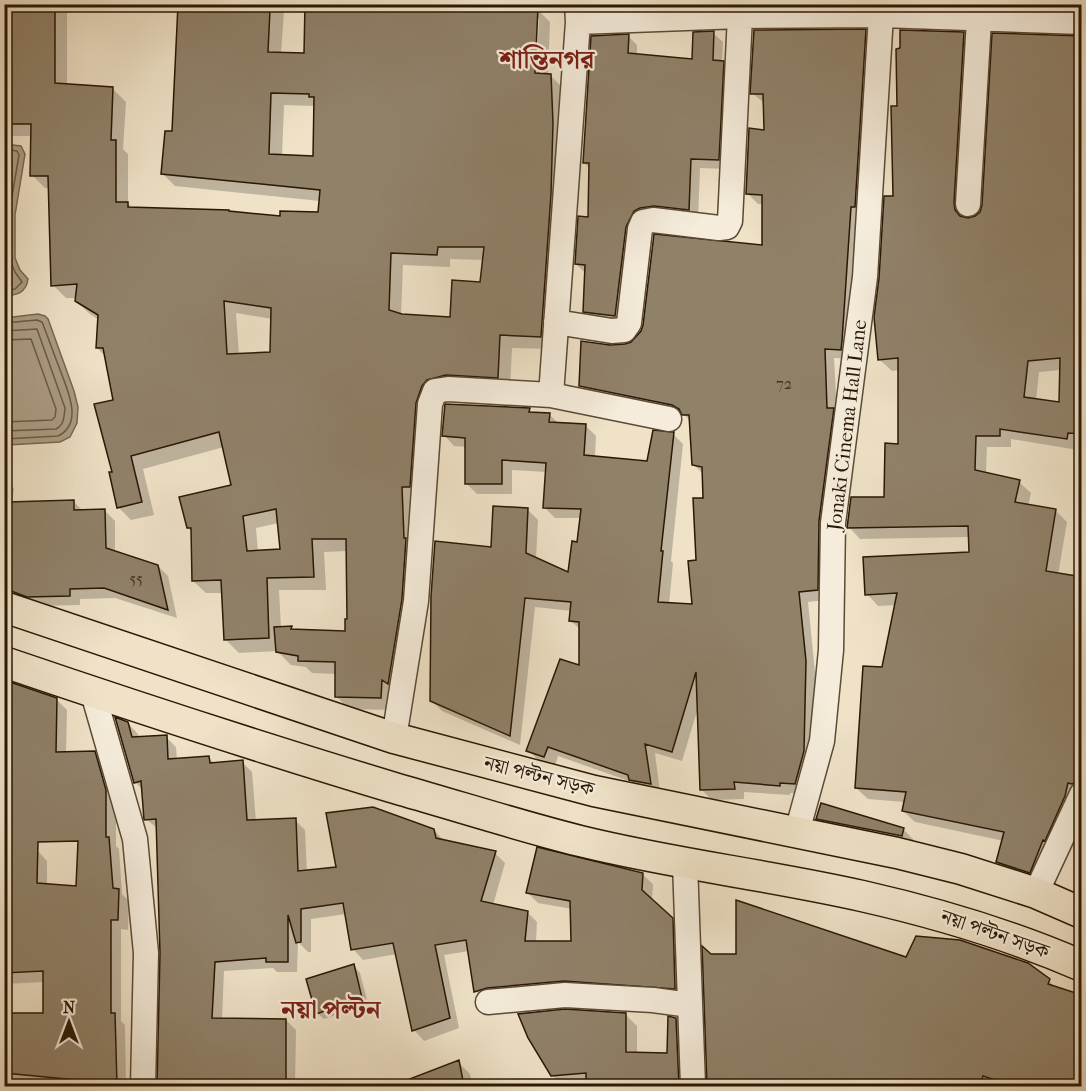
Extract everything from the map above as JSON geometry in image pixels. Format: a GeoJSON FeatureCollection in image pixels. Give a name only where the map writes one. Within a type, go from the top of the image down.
{"type":"FeatureCollection","features":[{"type":"Feature","properties":{"kind":"main road","name":"নয়া পল্টন সড়ক"},"geometry":{"type":"LineString","coordinates":[[4,607],[394,738],[594,791],[897,853],[961,869],[1036,893],[1082,913]]}},
{"type":"Feature","properties":{"kind":"main road","name":"নয়া পল্টন সড়ক"},"geometry":{"type":"LineString","coordinates":[[4,662],[320,766],[508,822],[582,841],[685,863],[860,895],[940,915],[1012,938],[1082,966]]}},
{"type":"Feature","properties":{"kind":"street"},"geometry":{"type":"LineString","coordinates":[[551,395],[577,13],[740,16],[817,10],[979,20],[1082,22]]}},
{"type":"Feature","properties":{"kind":"street","name":"Jonaki Cinema Hall Lane"},"geometry":{"type":"LineString","coordinates":[[797,832],[822,741],[831,650],[833,523],[864,277],[881,15]]}},
{"type":"Feature","properties":{"kind":"street"},"geometry":{"type":"LineString","coordinates":[[556,322],[612,331],[624,330],[629,322],[640,229],[643,222],[652,220],[719,228],[726,227],[730,221],[740,16]]}},
{"type":"Feature","properties":{"kind":"street"},"geometry":{"type":"LineString","coordinates":[[968,204],[979,20]]}},
{"type":"Feature","properties":{"kind":"street"},"geometry":{"type":"LineString","coordinates":[[394,738],[416,601],[430,404],[435,391],[448,389],[551,395],[669,419]]}},
{"type":"Feature","properties":{"kind":"street"},"geometry":{"type":"LineString","coordinates":[[93,693],[135,839],[146,953],[143,1086]]}},
{"type":"Feature","properties":{"kind":"street"},"geometry":{"type":"LineString","coordinates":[[1036,893],[1082,794]]}},
{"type":"Feature","properties":{"kind":"street"},"geometry":{"type":"LineString","coordinates":[[685,863],[693,1086]]}},
{"type":"Feature","properties":{"kind":"street"},"geometry":{"type":"LineString","coordinates":[[488,1002],[565,995],[652,1000],[690,1005]]}},
{"type":"Feature","properties":{"kind":"water"},"geometry":{"type":"Polygon","coordinates":[[[4,144],[21,146],[25,154],[15,215],[15,258],[20,270],[28,279],[20,292],[5,296],[4,144]]]}},
{"type":"Feature","properties":{"kind":"water"},"geometry":{"type":"Polygon","coordinates":[[[38,314],[48,319],[74,391],[78,407],[77,423],[70,437],[60,442],[7,445],[4,444],[5,318],[38,314]]]}},
{"type":"Feature","properties":{"kind":"building"},"geometry":{"type":"Polygon","coordinates":[[[4,4],[55,4],[55,83],[113,87],[111,140],[116,140],[116,202],[128,202],[128,207],[229,210],[280,216],[280,211],[318,212],[320,190],[161,174],[165,131],[172,131],[178,4],[270,10],[268,52],[304,53],[305,4],[467,4],[538,7],[535,73],[551,74],[553,123],[551,194],[541,337],[500,335],[498,378],[446,375],[427,380],[422,386],[416,403],[410,487],[402,487],[404,538],[406,538],[402,599],[388,684],[382,680],[381,698],[335,697],[335,662],[298,661],[298,656],[276,652],[274,627],[292,626],[291,629],[345,631],[345,619],[347,619],[346,539],[312,539],[314,577],[267,578],[269,638],[224,640],[221,580],[192,581],[191,528],[187,528],[179,497],[231,485],[219,432],[131,456],[142,502],[117,508],[109,472],[112,472],[94,404],[113,400],[103,348],[96,348],[98,315],[75,301],[77,284],[51,286],[48,176],[30,176],[31,124],[4,124],[4,4]],[[271,93],[269,154],[313,156],[314,97],[309,97],[309,94],[271,93]],[[438,247],[437,255],[391,253],[389,310],[402,314],[450,317],[452,280],[480,282],[484,247],[438,247]],[[224,301],[227,354],[270,352],[271,308],[224,301]],[[276,509],[243,516],[247,551],[280,549],[276,509]]]}},
{"type":"Feature","properties":{"kind":"building"},"geometry":{"type":"Polygon","coordinates":[[[591,4],[629,4],[629,6],[591,7],[591,4]]]}},
{"type":"Feature","properties":{"kind":"building"},"geometry":{"type":"Polygon","coordinates":[[[1043,4],[1075,4],[1075,8],[1043,6],[1043,4]]]}},
{"type":"Feature","properties":{"kind":"building"},"geometry":{"type":"Polygon","coordinates":[[[866,29],[855,207],[851,207],[841,350],[825,349],[827,408],[834,408],[819,521],[818,590],[799,592],[806,661],[804,751],[795,784],[780,783],[780,786],[734,782],[735,789],[700,790],[696,672],[672,752],[645,744],[651,784],[629,780],[628,775],[548,747],[544,757],[526,751],[560,659],[579,665],[579,622],[569,621],[571,602],[525,598],[510,736],[430,701],[431,596],[435,541],[491,547],[493,506],[528,508],[526,553],[568,572],[572,541],[577,542],[581,509],[543,508],[546,463],[502,460],[502,484],[465,484],[465,438],[442,436],[445,404],[530,408],[529,412],[550,413],[549,422],[586,424],[584,455],[647,461],[653,430],[674,432],[658,602],[692,604],[688,561],[696,560],[693,498],[703,498],[702,467],[692,465],[689,415],[682,415],[679,409],[672,405],[579,386],[581,341],[610,345],[625,344],[631,342],[641,331],[654,234],[762,245],[762,195],[746,194],[749,128],[764,130],[763,94],[750,94],[754,30],[866,29]]]}},
{"type":"Feature","properties":{"kind":"building"},"geometry":{"type":"Polygon","coordinates":[[[900,30],[964,32],[954,203],[955,210],[960,216],[968,218],[980,212],[982,205],[992,33],[1082,36],[1082,434],[1068,433],[1067,439],[1000,429],[1000,436],[976,436],[975,470],[1020,480],[1015,502],[1056,509],[1046,571],[1082,577],[1082,780],[1072,784],[1068,783],[1065,796],[1045,841],[1043,840],[1030,873],[996,862],[1004,832],[902,811],[906,792],[855,788],[863,666],[882,667],[897,593],[865,595],[863,557],[969,552],[968,526],[847,528],[851,497],[884,497],[885,443],[898,444],[898,358],[878,360],[874,317],[884,196],[893,196],[891,106],[897,106],[896,49],[900,48],[900,30]],[[1060,358],[1028,361],[1024,397],[1059,402],[1060,358]]]}},
{"type":"Feature","properties":{"kind":"building"},"geometry":{"type":"Polygon","coordinates":[[[714,31],[713,60],[724,61],[719,160],[691,159],[689,210],[654,206],[634,211],[626,227],[615,316],[583,312],[585,265],[575,264],[578,216],[588,217],[589,163],[583,163],[591,36],[629,34],[628,53],[692,59],[693,32],[714,31]]]}},
{"type":"Feature","properties":{"kind":"building"},"geometry":{"type":"Polygon","coordinates":[[[74,500],[74,510],[105,509],[106,548],[158,565],[168,610],[104,588],[70,589],[70,596],[27,597],[11,591],[8,502],[74,500]]]}},
{"type":"Feature","properties":{"kind":"building"},"geometry":{"type":"Polygon","coordinates":[[[4,680],[57,698],[56,752],[95,751],[106,790],[106,837],[109,837],[113,888],[119,889],[118,920],[111,920],[111,1013],[115,1013],[117,1085],[77,1086],[77,1080],[4,1073],[4,1013],[43,1013],[43,971],[4,973],[4,680]],[[78,841],[38,842],[37,883],[76,886],[78,841]]]}},
{"type":"Feature","properties":{"kind":"building"},"geometry":{"type":"Polygon","coordinates":[[[115,717],[128,722],[132,737],[167,735],[168,759],[209,756],[210,763],[243,760],[247,820],[296,818],[298,871],[336,867],[326,813],[373,807],[434,829],[436,838],[496,851],[481,901],[528,911],[525,941],[571,941],[570,901],[526,893],[537,847],[643,873],[642,890],[673,918],[675,989],[564,981],[487,988],[474,992],[466,940],[435,945],[450,1018],[412,1031],[393,943],[351,950],[343,903],[301,909],[301,942],[296,943],[288,915],[288,962],[266,962],[266,958],[215,962],[212,1018],[286,1019],[286,1082],[225,1081],[225,1086],[157,1086],[160,953],[156,819],[144,820],[141,781],[134,783],[115,717]]]}},
{"type":"Feature","properties":{"kind":"building"},"geometry":{"type":"Polygon","coordinates":[[[821,803],[904,828],[902,836],[816,819],[821,803]]]}},
{"type":"Feature","properties":{"kind":"building"},"geometry":{"type":"Polygon","coordinates":[[[736,900],[906,957],[916,936],[960,940],[1028,963],[1050,979],[1048,984],[1082,995],[1082,1086],[1013,1086],[983,1076],[980,1086],[707,1086],[702,946],[711,954],[736,954],[736,900]]]}},
{"type":"Feature","properties":{"kind":"building"},"geometry":{"type":"Polygon","coordinates":[[[354,964],[362,998],[316,1014],[306,979],[354,964]]]}},
{"type":"Feature","properties":{"kind":"building"},"geometry":{"type":"Polygon","coordinates":[[[565,1009],[626,1013],[626,1052],[667,1053],[668,1016],[676,1018],[679,1086],[586,1086],[586,1073],[551,1076],[528,1038],[518,1014],[565,1009]]]}},
{"type":"Feature","properties":{"kind":"building"},"geometry":{"type":"Polygon","coordinates":[[[459,1060],[464,1086],[394,1086],[394,1085],[459,1060]]]}},
{"type":"Feature","properties":{"kind":"district","name":"শান্তিনগর"},"geometry":{"type":"Point","coordinates":[547,59]}},
{"type":"Feature","properties":{"kind":"district","name":"নয়া পল্টন"},"geometry":{"type":"Point","coordinates":[331,1009]}}]}
